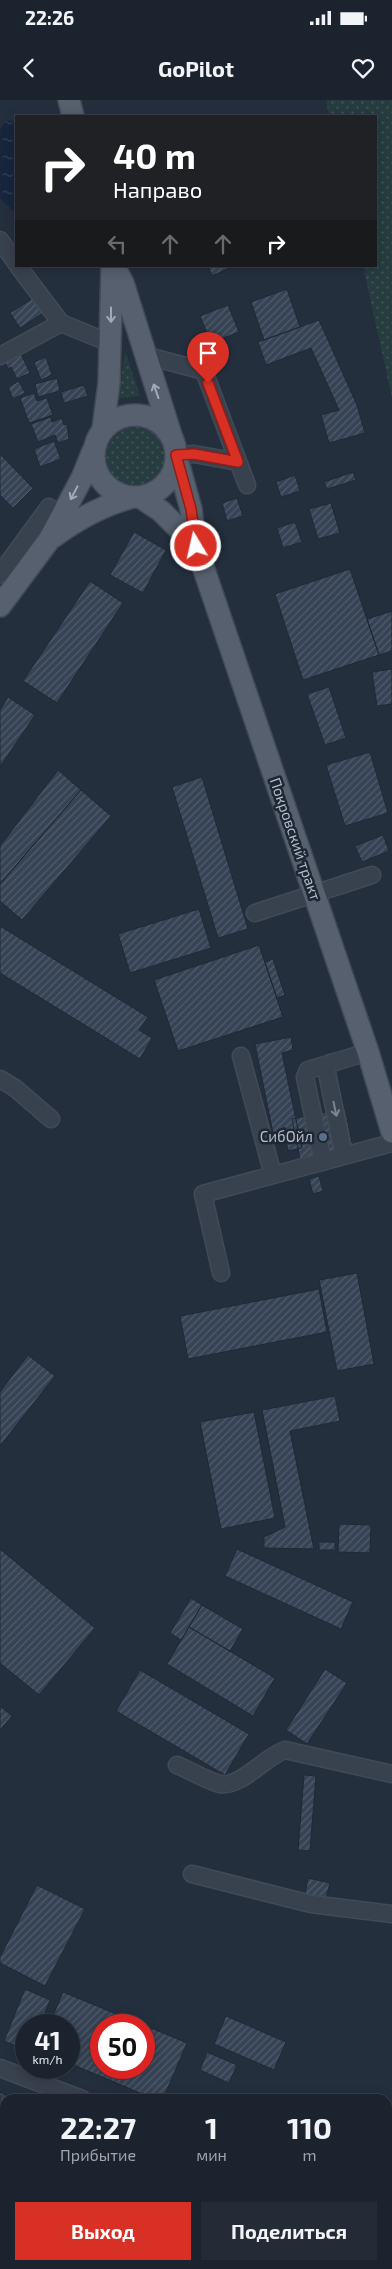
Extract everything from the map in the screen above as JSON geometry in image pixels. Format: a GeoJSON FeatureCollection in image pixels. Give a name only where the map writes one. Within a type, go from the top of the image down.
{"type":"FeatureCollection","features":[{"type":"Feature","properties":{"kind":"main road"},"geometry":{"type":"LineString","coordinates":[[69,100],[74,115]]}},
{"type":"Feature","properties":{"kind":"main road"},"geometry":{"type":"LineString","coordinates":[[0,606],[49,540],[82,478],[103,429],[109,383],[113,267]]}},
{"type":"Feature","properties":{"kind":"main road","name":"Покровский тракт"},"geometry":{"type":"LineString","coordinates":[[114,267],[123,283],[174,446],[191,509],[196,546],[368,1052],[392,1132]]}},
{"type":"Feature","properties":{"kind":"main road"},"geometry":{"type":"LineString","coordinates":[[49,540],[89,512],[110,503],[153,493],[168,481],[175,464],[174,446],[160,423],[141,415],[120,417],[103,429]]}},
{"type":"Feature","properties":{"kind":"main road"},"geometry":{"type":"LineString","coordinates":[[94,448],[96,469],[103,482],[114,492],[136,497],[161,511],[196,546]]}},
{"type":"Feature","properties":{"kind":"street"},"geometry":{"type":"LineString","coordinates":[[0,240],[15,262]]}},
{"type":"Feature","properties":{"kind":"street"},"geometry":{"type":"LineString","coordinates":[[19,267],[61,323],[110,343]]}},
{"type":"Feature","properties":{"kind":"street"},"geometry":{"type":"LineString","coordinates":[[0,356],[61,323]]}},
{"type":"Feature","properties":{"kind":"street"},"geometry":{"type":"LineString","coordinates":[[144,355],[204,370],[247,485]]}},
{"type":"Feature","properties":{"kind":"street"},"geometry":{"type":"LineString","coordinates":[[174,446],[194,454],[238,462]]}},
{"type":"Feature","properties":{"kind":"street"},"geometry":{"type":"LineString","coordinates":[[0,574],[49,507]]}},
{"type":"Feature","properties":{"kind":"street"},"geometry":{"type":"LineString","coordinates":[[255,914],[372,875]]}},
{"type":"Feature","properties":{"kind":"street"},"geometry":{"type":"LineString","coordinates":[[322,1162],[305,1077],[308,1070],[368,1052]]}},
{"type":"Feature","properties":{"kind":"street"},"geometry":{"type":"LineString","coordinates":[[241,1056],[273,1175]]}},
{"type":"Feature","properties":{"kind":"street"},"geometry":{"type":"LineString","coordinates":[[330,1063],[326,1068],[344,1156]]}},
{"type":"Feature","properties":{"kind":"street"},"geometry":{"type":"LineString","coordinates":[[0,1079],[15,1088],[52,1119]]}},
{"type":"Feature","properties":{"kind":"street"},"geometry":{"type":"LineString","coordinates":[[221,1273],[203,1194],[392,1143]]}},
{"type":"Feature","properties":{"kind":"street"},"geometry":{"type":"LineString","coordinates":[[177,1765],[221,1784],[229,1784],[238,1780],[276,1753],[285,1750],[392,1774]]}},
{"type":"Feature","properties":{"kind":"street"},"geometry":{"type":"LineString","coordinates":[[192,1874],[311,1904],[392,1914]]}},
{"type":"Feature","properties":{"kind":"street"},"geometry":{"type":"LineString","coordinates":[[0,2068],[69,2094]]}},
{"type":"Feature","properties":{"kind":"green space"},"geometry":{"type":"Polygon","coordinates":[[[326,100],[392,100],[392,398],[363,267],[377,267],[377,115],[329,115],[326,100]]]}},
{"type":"Feature","properties":{"kind":"green space"},"geometry":{"type":"Polygon","coordinates":[[[125,351],[140,396],[119,398],[125,351]]]}},
{"type":"Feature","properties":{"kind":"green space"},"geometry":{"type":"Polygon","coordinates":[[[130,427],[142,427],[153,432],[161,440],[166,451],[164,469],[153,482],[142,487],[130,487],[119,482],[111,474],[106,463],[106,451],[111,440],[119,432],[130,427]]]}},
{"type":"Feature","properties":{"kind":"water"},"geometry":{"type":"Polygon","coordinates":[[[6,120],[15,122],[15,213],[0,198],[0,130],[6,120]]]}},
{"type":"Feature","properties":{"kind":"building"},"geometry":{"type":"Polygon","coordinates":[[[208,267],[232,267],[212,276],[208,267]]]}},
{"type":"Feature","properties":{"kind":"building"},"geometry":{"type":"Polygon","coordinates":[[[287,289],[300,327],[264,340],[251,302],[287,289]]]}},
{"type":"Feature","properties":{"kind":"building"},"geometry":{"type":"Polygon","coordinates":[[[33,298],[43,313],[20,328],[10,313],[33,298]]]}},
{"type":"Feature","properties":{"kind":"building"},"geometry":{"type":"Polygon","coordinates":[[[228,305],[239,332],[211,343],[200,316],[228,305]]]}},
{"type":"Feature","properties":{"kind":"building"},"geometry":{"type":"Polygon","coordinates":[[[319,320],[357,405],[365,433],[329,443],[321,415],[339,410],[311,348],[266,365],[258,342],[319,320]]]}},
{"type":"Feature","properties":{"kind":"building"},"geometry":{"type":"Polygon","coordinates":[[[21,354],[30,373],[17,379],[11,367],[8,369],[5,362],[21,354]]]}},
{"type":"Feature","properties":{"kind":"building"},"geometry":{"type":"Polygon","coordinates":[[[46,357],[52,375],[41,380],[34,362],[46,357]]]}},
{"type":"Feature","properties":{"kind":"building"},"geometry":{"type":"Polygon","coordinates":[[[57,378],[60,391],[38,397],[35,384],[57,378]]]}},
{"type":"Feature","properties":{"kind":"building"},"geometry":{"type":"Polygon","coordinates":[[[19,381],[25,393],[13,399],[8,387],[19,381]]]}},
{"type":"Feature","properties":{"kind":"building"},"geometry":{"type":"Polygon","coordinates":[[[84,385],[88,396],[64,403],[61,392],[84,385]]]}},
{"type":"Feature","properties":{"kind":"building"},"geometry":{"type":"Polygon","coordinates":[[[34,393],[37,401],[47,398],[53,415],[29,423],[20,398],[34,393]]]}},
{"type":"Feature","properties":{"kind":"building"},"geometry":{"type":"Polygon","coordinates":[[[51,417],[52,422],[62,418],[64,425],[67,424],[69,439],[58,443],[55,435],[38,442],[31,424],[51,417]]]}},
{"type":"Feature","properties":{"kind":"building"},"geometry":{"type":"Polygon","coordinates":[[[54,441],[61,459],[40,467],[34,449],[54,441]]]}},
{"type":"Feature","properties":{"kind":"building"},"geometry":{"type":"Polygon","coordinates":[[[0,454],[33,488],[13,508],[0,495],[0,454]]]}},
{"type":"Feature","properties":{"kind":"building"},"geometry":{"type":"Polygon","coordinates":[[[353,472],[356,480],[327,489],[324,482],[353,472]]]}},
{"type":"Feature","properties":{"kind":"building"},"geometry":{"type":"Polygon","coordinates":[[[295,475],[300,491],[281,497],[276,482],[295,475]]]}},
{"type":"Feature","properties":{"kind":"building"},"geometry":{"type":"Polygon","coordinates":[[[237,498],[243,516],[227,521],[222,503],[237,498]]]}},
{"type":"Feature","properties":{"kind":"building"},"geometry":{"type":"Polygon","coordinates":[[[331,503],[340,533],[318,539],[309,509],[331,503]]]}},
{"type":"Feature","properties":{"kind":"building"},"geometry":{"type":"Polygon","coordinates":[[[295,522],[302,542],[283,548],[277,528],[295,522]]]}},
{"type":"Feature","properties":{"kind":"building"},"geometry":{"type":"Polygon","coordinates":[[[134,532],[166,550],[143,593],[110,575],[134,532]]]}},
{"type":"Feature","properties":{"kind":"building"},"geometry":{"type":"Polygon","coordinates":[[[350,569],[379,655],[303,680],[275,594],[350,569]]]}},
{"type":"Feature","properties":{"kind":"building"},"geometry":{"type":"Polygon","coordinates":[[[90,581],[123,603],[57,703],[23,681],[90,581]]]}},
{"type":"Feature","properties":{"kind":"building"},"geometry":{"type":"Polygon","coordinates":[[[392,611],[392,651],[379,655],[367,619],[392,611]]]}},
{"type":"Feature","properties":{"kind":"building"},"geometry":{"type":"Polygon","coordinates":[[[392,669],[392,704],[377,706],[372,672],[392,669]]]}},
{"type":"Feature","properties":{"kind":"building"},"geometry":{"type":"Polygon","coordinates":[[[329,687],[346,738],[325,745],[307,694],[329,687]]]}},
{"type":"Feature","properties":{"kind":"building"},"geometry":{"type":"Polygon","coordinates":[[[8,697],[35,715],[0,767],[0,710],[8,697]]]}},
{"type":"Feature","properties":{"kind":"building"},"geometry":{"type":"Polygon","coordinates":[[[370,752],[388,813],[345,826],[326,765],[370,752]]]}},
{"type":"Feature","properties":{"kind":"building"},"geometry":{"type":"Polygon","coordinates":[[[58,770],[81,790],[0,884],[0,846],[58,770]]]}},
{"type":"Feature","properties":{"kind":"building"},"geometry":{"type":"Polygon","coordinates":[[[202,777],[248,929],[218,938],[172,787],[202,777]]]}},
{"type":"Feature","properties":{"kind":"building"},"geometry":{"type":"Polygon","coordinates":[[[81,790],[111,816],[22,920],[0,901],[0,884],[81,790]]]}},
{"type":"Feature","properties":{"kind":"building"},"geometry":{"type":"Polygon","coordinates":[[[383,835],[389,851],[362,862],[355,846],[383,835]]]}},
{"type":"Feature","properties":{"kind":"building"},"geometry":{"type":"Polygon","coordinates":[[[199,909],[211,948],[130,973],[118,934],[199,909]]]}},
{"type":"Feature","properties":{"kind":"building"},"geometry":{"type":"Polygon","coordinates":[[[0,926],[148,1017],[139,1030],[152,1038],[140,1059],[0,973],[0,926]]]}},
{"type":"Feature","properties":{"kind":"building"},"geometry":{"type":"Polygon","coordinates":[[[259,945],[283,1017],[178,1051],[154,980],[259,945]]]}},
{"type":"Feature","properties":{"kind":"building"},"geometry":{"type":"Polygon","coordinates":[[[273,959],[285,995],[277,998],[265,962],[273,959]]]}},
{"type":"Feature","properties":{"kind":"building"},"geometry":{"type":"Polygon","coordinates":[[[291,1037],[293,1050],[282,1053],[302,1148],[288,1151],[285,1136],[274,1138],[255,1044],[291,1037]]]}},
{"type":"Feature","properties":{"kind":"building"},"geometry":{"type":"Polygon","coordinates":[[[345,1108],[353,1148],[300,1159],[292,1119],[345,1108]]]}},
{"type":"Feature","properties":{"kind":"building"},"geometry":{"type":"Polygon","coordinates":[[[319,1176],[323,1191],[313,1194],[309,1179],[319,1176]]]}},
{"type":"Feature","properties":{"kind":"building"},"geometry":{"type":"Polygon","coordinates":[[[357,1273],[374,1364],[337,1371],[319,1280],[357,1273]]]}},
{"type":"Feature","properties":{"kind":"building"},"geometry":{"type":"Polygon","coordinates":[[[319,1289],[327,1332],[188,1359],[180,1316],[319,1289]]]}},
{"type":"Feature","properties":{"kind":"building"},"geometry":{"type":"Polygon","coordinates":[[[28,1355],[55,1376],[0,1446],[0,1392],[28,1355]]]}},
{"type":"Feature","properties":{"kind":"building"},"geometry":{"type":"Polygon","coordinates":[[[335,1396],[340,1421],[290,1431],[314,1549],[264,1548],[264,1537],[285,1527],[262,1410],[335,1396]]]}},
{"type":"Feature","properties":{"kind":"building"},"geometry":{"type":"Polygon","coordinates":[[[254,1412],[275,1518],[221,1529],[200,1422],[254,1412]]]}},
{"type":"Feature","properties":{"kind":"building"},"geometry":{"type":"Polygon","coordinates":[[[339,1524],[371,1525],[370,1553],[338,1552],[339,1524]]]}},
{"type":"Feature","properties":{"kind":"building"},"geometry":{"type":"Polygon","coordinates":[[[319,1542],[335,1542],[335,1550],[319,1550],[319,1542]]]}},
{"type":"Feature","properties":{"kind":"building"},"geometry":{"type":"Polygon","coordinates":[[[0,1549],[95,1628],[39,1695],[0,1663],[0,1549]]]}},
{"type":"Feature","properties":{"kind":"building"},"geometry":{"type":"Polygon","coordinates":[[[237,1549],[353,1602],[341,1629],[225,1576],[237,1549]]]}},
{"type":"Feature","properties":{"kind":"building"},"geometry":{"type":"Polygon","coordinates":[[[191,1598],[202,1605],[181,1640],[170,1633],[191,1598]]]}},
{"type":"Feature","properties":{"kind":"building"},"geometry":{"type":"Polygon","coordinates":[[[202,1605],[243,1629],[230,1651],[189,1627],[202,1605]]]}},
{"type":"Feature","properties":{"kind":"building"},"geometry":{"type":"Polygon","coordinates":[[[189,1627],[275,1678],[253,1716],[167,1664],[189,1627]]]}},
{"type":"Feature","properties":{"kind":"building"},"geometry":{"type":"Polygon","coordinates":[[[325,1669],[347,1683],[307,1744],[286,1730],[325,1669]]]}},
{"type":"Feature","properties":{"kind":"building"},"geometry":{"type":"Polygon","coordinates":[[[140,1670],[249,1734],[225,1775],[116,1711],[140,1670]]]}},
{"type":"Feature","properties":{"kind":"building"},"geometry":{"type":"Polygon","coordinates":[[[0,1706],[12,1716],[0,1730],[0,1706]]]}},
{"type":"Feature","properties":{"kind":"building"},"geometry":{"type":"Polygon","coordinates":[[[304,1775],[316,1776],[310,1851],[298,1850],[304,1775]]]}},
{"type":"Feature","properties":{"kind":"building"},"geometry":{"type":"Polygon","coordinates":[[[308,1878],[330,1883],[326,1898],[305,1894],[308,1878]]]}},
{"type":"Feature","properties":{"kind":"building"},"geometry":{"type":"Polygon","coordinates":[[[37,1885],[85,1909],[45,1986],[0,1963],[0,1957],[37,1885]]]}},
{"type":"Feature","properties":{"kind":"building"},"geometry":{"type":"Polygon","coordinates":[[[25,1989],[50,2000],[44,2014],[15,2014],[15,2046],[4,2041],[25,1989]]]}},
{"type":"Feature","properties":{"kind":"building"},"geometry":{"type":"Polygon","coordinates":[[[63,1992],[116,2014],[90,2014],[90,2072],[80,2068],[80,2014],[54,2014],[63,1992]]]}},
{"type":"Feature","properties":{"kind":"building"},"geometry":{"type":"Polygon","coordinates":[[[226,2016],[286,2042],[274,2070],[214,2044],[226,2016]]]}},
{"type":"Feature","properties":{"kind":"building"},"geometry":{"type":"Polygon","coordinates":[[[155,2030],[187,2043],[165,2094],[142,2094],[107,2079],[155,2079],[155,2030]]]}},
{"type":"Feature","properties":{"kind":"building"},"geometry":{"type":"Polygon","coordinates":[[[207,2052],[237,2065],[229,2083],[200,2070],[207,2052]]]}},
{"type":"Feature","properties":{"kind":"place","name":"СибОйл"},"geometry":{"type":"Point","coordinates":[323,1137]}},
{"type":"Feature","properties":{"kind":"route"},"geometry":{"type":"LineString","coordinates":[[196,546],[191,509],[176,455],[194,454],[238,462],[208,383]]}}]}
